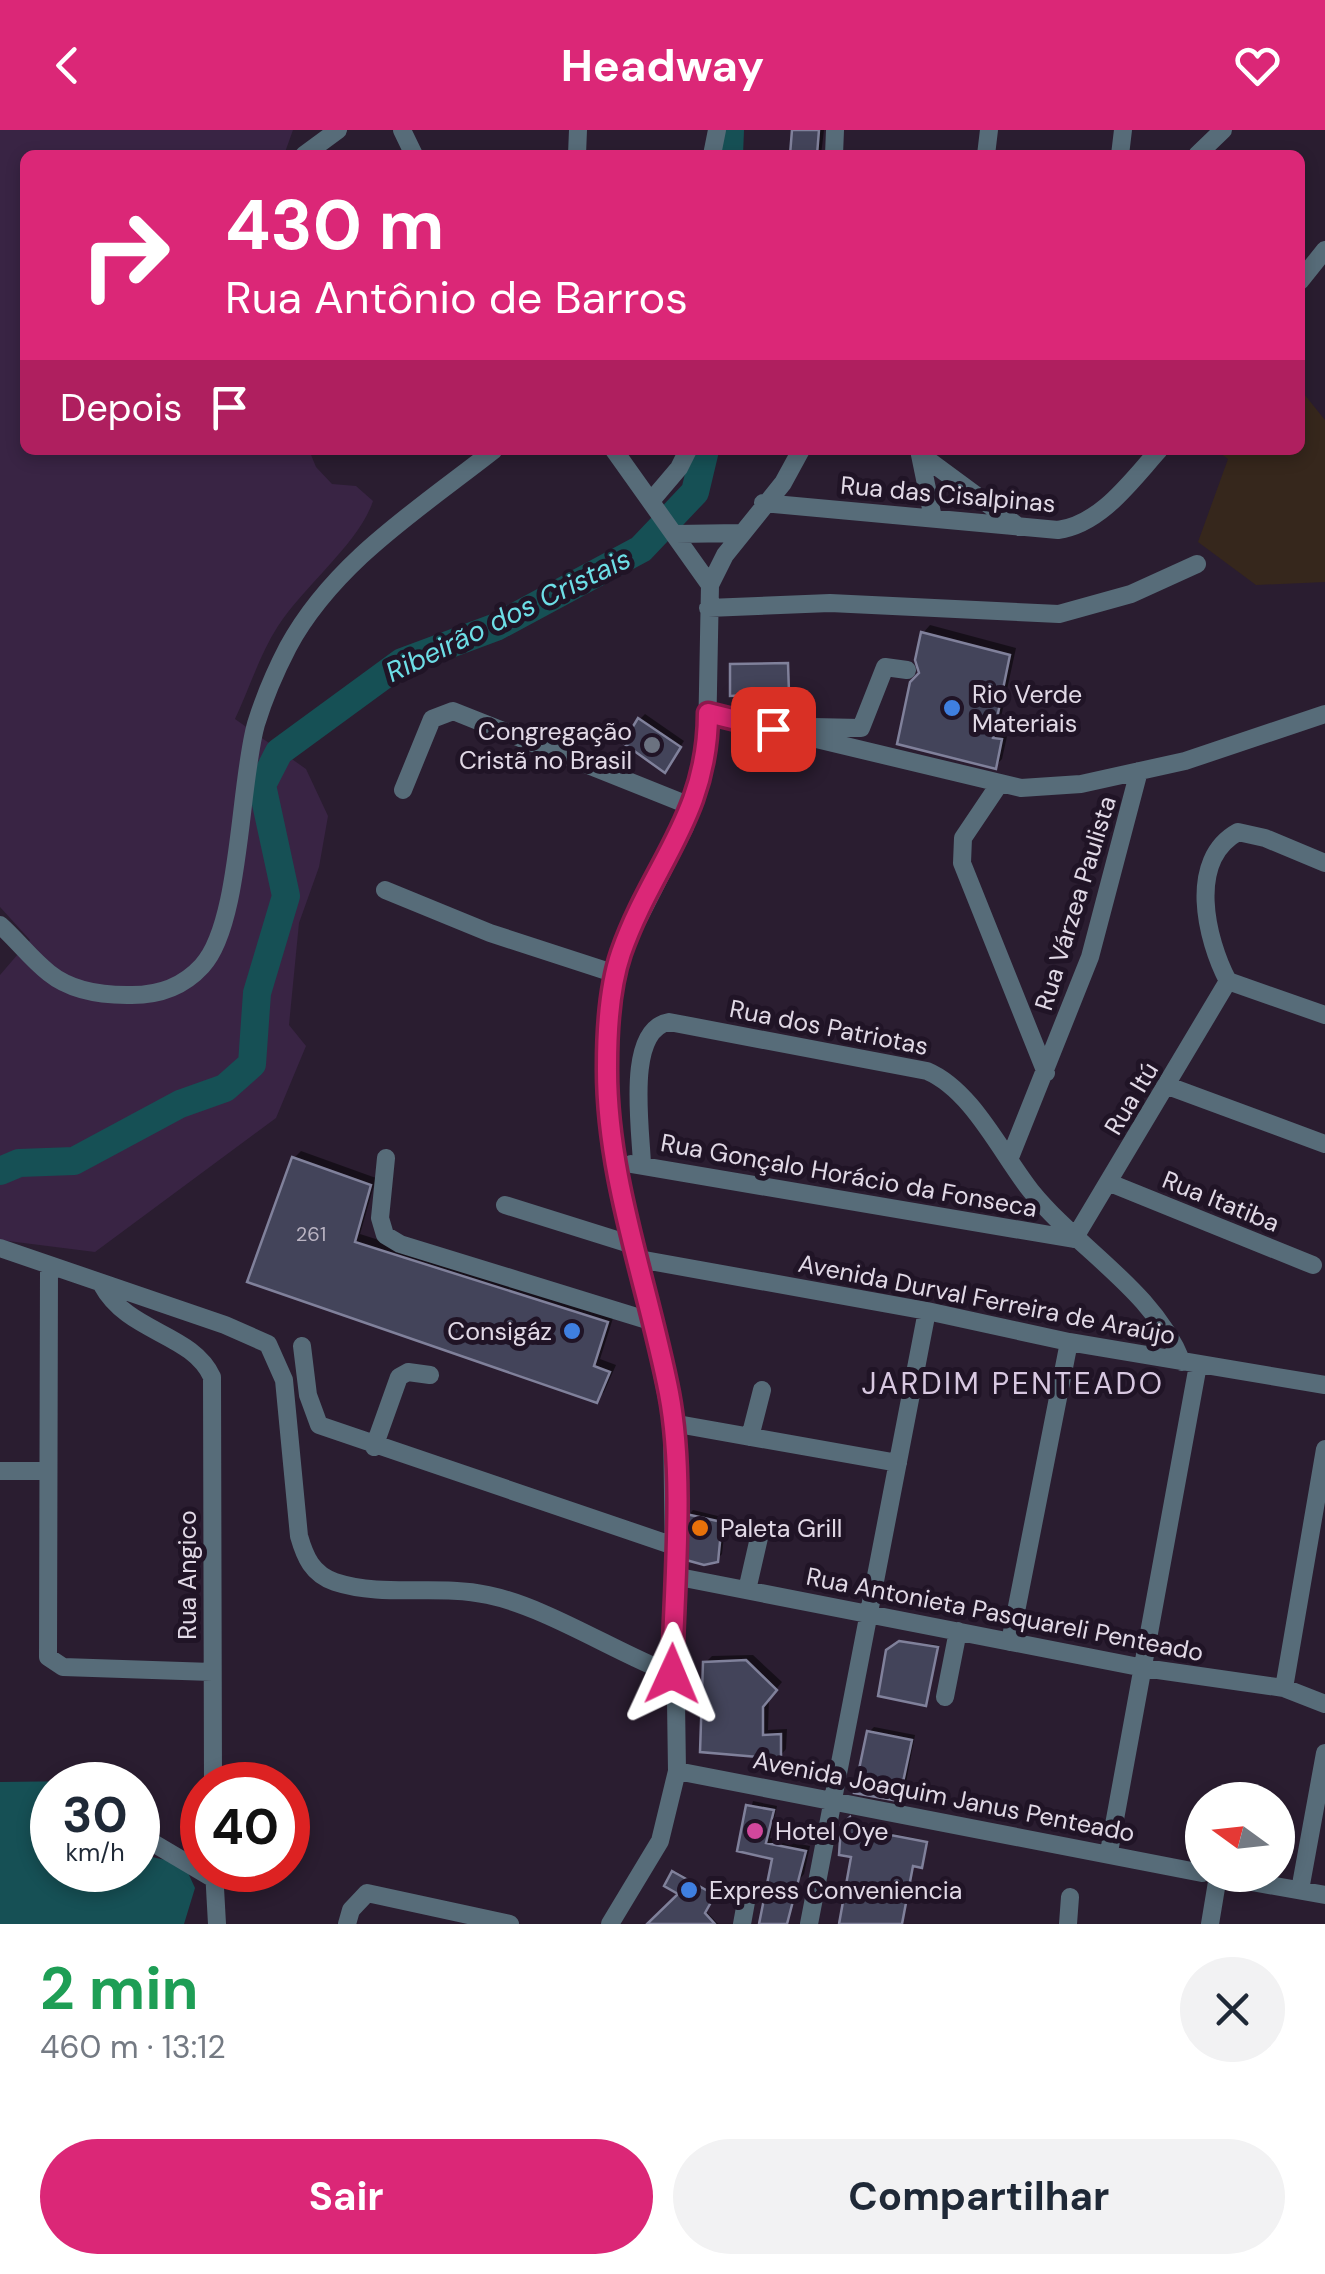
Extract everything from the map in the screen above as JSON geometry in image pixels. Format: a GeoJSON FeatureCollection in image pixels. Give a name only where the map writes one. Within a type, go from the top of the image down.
{"type":"FeatureCollection","features":[{"type":"Feature","properties":{"kind":"street"},"geometry":{"type":"LineString","coordinates":[[311,150],[338,130]]}},
{"type":"Feature","properties":{"kind":"street"},"geometry":{"type":"LineString","coordinates":[[1202,150],[1222,130]]}},
{"type":"Feature","properties":{"kind":"street"},"geometry":{"type":"LineString","coordinates":[[1305,275],[1325,250]]}},
{"type":"Feature","properties":{"kind":"street"},"geometry":{"type":"LineString","coordinates":[[0,926],[50,974],[80,989],[156,995],[204,964],[232,885],[256,725],[269,687],[304,619],[313,604],[377,541],[488,455]]}},
{"type":"Feature","properties":{"kind":"street"},"geometry":{"type":"LineString","coordinates":[[618,455],[710,585]]}},
{"type":"Feature","properties":{"kind":"street"},"geometry":{"type":"LineString","coordinates":[[655,506],[686,455]]}},
{"type":"Feature","properties":{"kind":"street"},"geometry":{"type":"LineString","coordinates":[[610,1924],[660,1841],[676,1771],[672,1424],[637,1253],[617,1184],[607,1069],[616,974],[635,920],[693,806],[708,742],[710,585],[740,532],[783,483],[798,455]]}},
{"type":"Feature","properties":{"kind":"street"},"geometry":{"type":"LineString","coordinates":[[920,455],[933,518]]}},
{"type":"Feature","properties":{"kind":"street"},"geometry":{"type":"LineString","coordinates":[[923,455],[1019,527]]}},
{"type":"Feature","properties":{"kind":"street","name":"Rua das Cisalpinas"},"geometry":{"type":"LineString","coordinates":[[763,504],[1058,530],[1084,524],[1153,455]]}},
{"type":"Feature","properties":{"kind":"street"},"geometry":{"type":"LineString","coordinates":[[674,532],[740,532]]}},
{"type":"Feature","properties":{"kind":"street"},"geometry":{"type":"LineString","coordinates":[[708,608],[830,603],[1059,614],[1131,594],[1197,564]]}},
{"type":"Feature","properties":{"kind":"street"},"geometry":{"type":"LineString","coordinates":[[794,734],[812,727],[861,728],[885,667],[907,670]]}},
{"type":"Feature","properties":{"kind":"street"},"geometry":{"type":"LineString","coordinates":[[402,790],[432,720],[453,711],[693,806]]}},
{"type":"Feature","properties":{"kind":"street"},"geometry":{"type":"LineString","coordinates":[[708,713],[1000,784],[1054,788],[1241,746],[1325,714]]}},
{"type":"Feature","properties":{"kind":"street","name":"Rua Várzea Paulista"},"geometry":{"type":"LineString","coordinates":[[1010,1160],[1090,957],[1139,771]]}},
{"type":"Feature","properties":{"kind":"street"},"geometry":{"type":"LineString","coordinates":[[1000,784],[963,838],[962,863],[1046,1073]]}},
{"type":"Feature","properties":{"kind":"street"},"geometry":{"type":"LineString","coordinates":[[1323,861],[1238,832],[1224,840],[1208,875],[1206,900],[1212,943],[1228,981],[1325,1015]]}},
{"type":"Feature","properties":{"kind":"street"},"geometry":{"type":"LineString","coordinates":[[385,890],[490,933],[616,974]]}},
{"type":"Feature","properties":{"kind":"street","name":"Rua Itú"},"geometry":{"type":"LineString","coordinates":[[1074,1239],[1228,981]]}},
{"type":"Feature","properties":{"kind":"street","name":"Rua dos Patriotas"},"geometry":{"type":"LineString","coordinates":[[642,1165],[640,1054],[645,1036],[656,1024],[668,1022],[927,1071],[954,1089],[1074,1239],[1156,1312],[1190,1364]]}},
{"type":"Feature","properties":{"kind":"street"},"geometry":{"type":"LineString","coordinates":[[1168,1086],[1325,1144]]}},
{"type":"Feature","properties":{"kind":"street"},"geometry":{"type":"LineString","coordinates":[[386,1158],[380,1218],[386,1235],[400,1244],[650,1320]]}},
{"type":"Feature","properties":{"kind":"street","name":"Rua Gonçalo Horácio da Fonseca"},"geometry":{"type":"LineString","coordinates":[[616,1162],[1074,1239]]}},
{"type":"Feature","properties":{"kind":"street","name":"Rua Itatiba"},"geometry":{"type":"LineString","coordinates":[[1110,1183],[1312,1265]]}},
{"type":"Feature","properties":{"kind":"street","name":"Avenida Durval Ferreira de Araújo"},"geometry":{"type":"LineString","coordinates":[[505,1205],[637,1253],[1069,1342],[1325,1385]]}},
{"type":"Feature","properties":{"kind":"street"},"geometry":{"type":"LineString","coordinates":[[0,1248],[225,1325],[268,1344],[284,1380],[300,1536],[306,1558],[318,1573],[355,1586],[494,1596],[672,1674]]}},
{"type":"Feature","properties":{"kind":"street"},"geometry":{"type":"LineString","coordinates":[[49,1266],[48,1657],[53,1664],[212,1672]]}},
{"type":"Feature","properties":{"kind":"street","name":"Rua Angico"},"geometry":{"type":"LineString","coordinates":[[102,1285],[124,1315],[206,1366],[212,1377],[213,1762]]}},
{"type":"Feature","properties":{"kind":"street"},"geometry":{"type":"LineString","coordinates":[[809,1924],[830,1798],[927,1311]]}},
{"type":"Feature","properties":{"kind":"street"},"geometry":{"type":"LineString","coordinates":[[1010,1642],[1069,1342]]}},
{"type":"Feature","properties":{"kind":"street"},"geometry":{"type":"LineString","coordinates":[[302,1346],[308,1396],[319,1425],[374,1447],[674,1546]]}},
{"type":"Feature","properties":{"kind":"street"},"geometry":{"type":"LineString","coordinates":[[1110,1852],[1144,1668],[1190,1364]]}},
{"type":"Feature","properties":{"kind":"street"},"geometry":{"type":"LineString","coordinates":[[374,1447],[398,1377],[408,1372],[430,1376]]}},
{"type":"Feature","properties":{"kind":"street"},"geometry":{"type":"LineString","coordinates":[[750,1437],[762,1390]]}},
{"type":"Feature","properties":{"kind":"street"},"geometry":{"type":"LineString","coordinates":[[672,1424],[898,1464]]}},
{"type":"Feature","properties":{"kind":"street"},"geometry":{"type":"LineString","coordinates":[[1284,1688],[1325,1449]]}},
{"type":"Feature","properties":{"kind":"street"},"geometry":{"type":"LineString","coordinates":[[0,1472],[48,1471]]}},
{"type":"Feature","properties":{"kind":"street"},"geometry":{"type":"LineString","coordinates":[[747,1590],[761,1528]]}},
{"type":"Feature","properties":{"kind":"street","name":"Rua Antonieta Pasquareli Penteado"},"geometry":{"type":"LineString","coordinates":[[674,1576],[1144,1668],[1284,1688],[1325,1704]]}},
{"type":"Feature","properties":{"kind":"street"},"geometry":{"type":"LineString","coordinates":[[946,1697],[958,1632]]}},
{"type":"Feature","properties":{"kind":"street"},"geometry":{"type":"LineString","coordinates":[[1300,1890],[1325,1753]]}},
{"type":"Feature","properties":{"kind":"street","name":"Avenida Joaquim Janus Penteado"},"geometry":{"type":"LineString","coordinates":[[676,1771],[1185,1869]]}},
{"type":"Feature","properties":{"kind":"street"},"geometry":{"type":"LineString","coordinates":[[1295,1889],[1325,1895]]}},
{"type":"Feature","properties":{"kind":"street"},"geometry":{"type":"LineString","coordinates":[[742,1924],[748,1891]]}},
{"type":"Feature","properties":{"kind":"street"},"geometry":{"type":"LineString","coordinates":[[215,1892],[217,1924]]}},
{"type":"Feature","properties":{"kind":"street"},"geometry":{"type":"LineString","coordinates":[[1210,1924],[1213,1892]]}},
{"type":"Feature","properties":{"kind":"street"},"geometry":{"type":"LineString","coordinates":[[348,1924],[351,1910],[367,1893],[510,1924]]}},
{"type":"Feature","properties":{"kind":"street"},"geometry":{"type":"LineString","coordinates":[[1068,1924],[1070,1898]]}},
{"type":"Feature","properties":{"kind":"street"},"geometry":{"type":"LineString","coordinates":[[625,1902],[628,1924]]}},
{"type":"Feature","properties":{"kind":"shaded area"},"geometry":{"type":"Polygon","coordinates":[[[0,130],[293,130],[286,150],[20,150],[20,455],[311,455],[316,467],[332,484],[356,486],[373,501],[356,533],[278,626],[235,719],[306,769],[328,816],[319,867],[299,923],[289,1025],[306,1046],[276,1118],[95,1252],[0,1240],[0,975],[30,940],[0,907],[0,130]]]}},
{"type":"Feature","properties":{"kind":"shaded area"},"geometry":{"type":"Polygon","coordinates":[[[1305,395],[1325,420],[1325,582],[1256,585],[1198,542],[1228,459],[1223,455],[1305,455],[1305,395]]]}},
{"type":"Feature","properties":{"kind":"shaded area"},"geometry":{"type":"Polygon","coordinates":[[[0,1782],[30,1782],[30,1892],[160,1892],[160,1859],[180,1863],[180,1892],[194,1892],[184,1924],[0,1924],[0,1782]]]}},
{"type":"Feature","properties":{"kind":"building"},"geometry":{"type":"Polygon","coordinates":[[[792,130],[819,130],[817,150],[790,150],[792,130]]]}},
{"type":"Feature","properties":{"kind":"building","name":"Rio Verde Materiais"},"geometry":{"type":"Polygon","coordinates":[[[921,632],[1010,655],[993,738],[1002,739],[996,769],[897,744],[910,682],[919,673],[915,660],[921,632]]]}},
{"type":"Feature","properties":{"kind":"building"},"geometry":{"type":"Polygon","coordinates":[[[788,663],[789,693],[730,696],[730,664],[788,663]]]}},
{"type":"Feature","properties":{"kind":"building","name":"Congregação Cristã no Brasil"},"geometry":{"type":"Polygon","coordinates":[[[638,718],[681,747],[665,773],[623,743],[638,718]]]}},
{"type":"Feature","properties":{"kind":"building"},"geometry":{"type":"Polygon","coordinates":[[[292,1157],[371,1185],[355,1242],[608,1322],[594,1366],[610,1372],[597,1403],[247,1282],[292,1157]]]}},
{"type":"Feature","properties":{"kind":"building"},"geometry":{"type":"Polygon","coordinates":[[[686,1514],[722,1522],[718,1562],[704,1565],[686,1560],[686,1514]]]}},
{"type":"Feature","properties":{"kind":"building"},"geometry":{"type":"Polygon","coordinates":[[[899,1641],[938,1647],[926,1706],[878,1696],[886,1650],[899,1641]]]}},
{"type":"Feature","properties":{"kind":"building"},"geometry":{"type":"Polygon","coordinates":[[[746,1660],[777,1690],[763,1707],[763,1735],[781,1734],[781,1759],[700,1752],[703,1662],[746,1660]]]}},
{"type":"Feature","properties":{"kind":"building"},"geometry":{"type":"Polygon","coordinates":[[[867,1731],[912,1740],[899,1801],[854,1793],[867,1731]]]}},
{"type":"Feature","properties":{"kind":"building"},"geometry":{"type":"Polygon","coordinates":[[[746,1805],[774,1810],[766,1843],[806,1851],[787,1924],[759,1924],[772,1859],[737,1851],[746,1805]]]}},
{"type":"Feature","properties":{"kind":"building"},"geometry":{"type":"Polygon","coordinates":[[[850,1817],[854,1828],[927,1842],[922,1868],[913,1866],[902,1924],[839,1924],[851,1857],[839,1855],[841,1825],[850,1817]]]}},
{"type":"Feature","properties":{"kind":"building"},"geometry":{"type":"Polygon","coordinates":[[[672,1871],[715,1895],[705,1913],[715,1924],[647,1924],[678,1894],[664,1886],[672,1871]]]}},
{"type":"Feature","properties":{"kind":"waterway","name":"Ribeirão dos Cristais"},"geometry":{"type":"LineString","coordinates":[[729,150],[730,130]]}},
{"type":"Feature","properties":{"kind":"waterway","name":"Ribeirão dos Cristais"},"geometry":{"type":"LineString","coordinates":[[0,1171],[19,1163],[74,1161],[180,1104],[225,1088],[252,1064],[257,993],[286,896],[262,785],[279,752],[402,662],[496,627],[641,549],[695,492],[704,455]]}},
{"type":"Feature","properties":{"kind":"place","name":"Rio Verde Materiais"},"geometry":{"type":"Point","coordinates":[952,708]}},
{"type":"Feature","properties":{"kind":"place","name":"Congregação Cristã no Brasil"},"geometry":{"type":"Point","coordinates":[652,745]}},
{"type":"Feature","properties":{"kind":"place","name":"Consigáz"},"geometry":{"type":"Point","coordinates":[572,1331]}},
{"type":"Feature","properties":{"kind":"place","name":"Paleta Grill"},"geometry":{"type":"Point","coordinates":[700,1528]}},
{"type":"Feature","properties":{"kind":"place","name":"Hotel Oye"},"geometry":{"type":"Point","coordinates":[755,1831]}},
{"type":"Feature","properties":{"kind":"place","name":"Express Conveniencia"},"geometry":{"type":"Point","coordinates":[689,1890]}},
{"type":"Feature","properties":{"kind":"district","name":"JARDIM PENTEADO"},"geometry":{"type":"Point","coordinates":[1013,1384]}},
{"type":"Feature","properties":{"kind":"route"},"geometry":{"type":"LineString","coordinates":[[672,1674],[674,1449],[669,1394],[639,1259],[617,1184],[607,1069],[610,1016],[621,953],[693,806],[708,742],[708,713],[773,729]]}}]}
